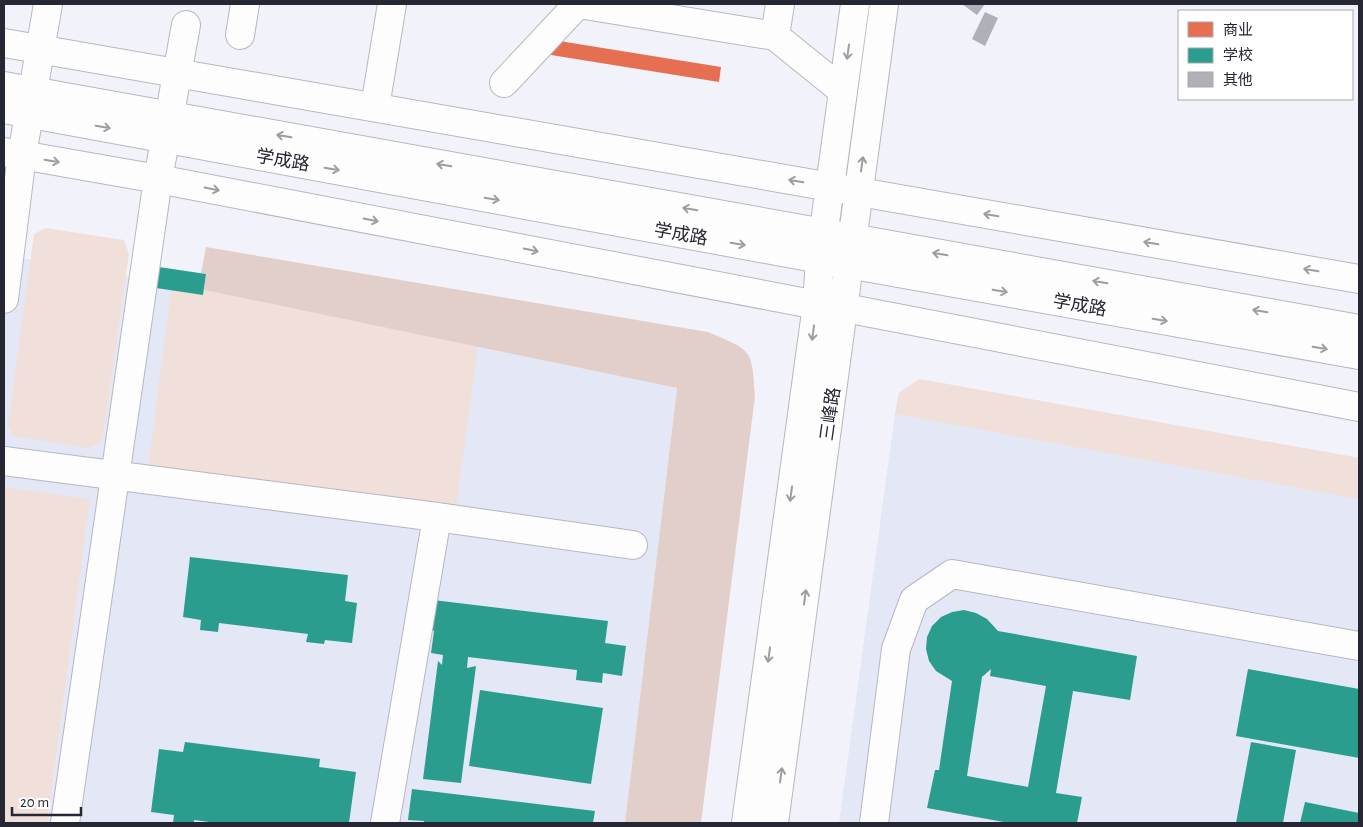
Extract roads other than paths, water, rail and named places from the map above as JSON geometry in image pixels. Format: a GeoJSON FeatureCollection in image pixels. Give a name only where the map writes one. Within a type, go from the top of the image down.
{"type":"FeatureCollection","features":[{"type":"Feature","properties":{"kind":"main road"},"geometry":{"type":"LineString","coordinates":[[4,295],[13,154],[22,104],[40,49],[48,4]]}},
{"type":"Feature","properties":{"kind":"main road"},"geometry":{"type":"LineString","coordinates":[[240,35],[245,4]]}},
{"type":"Feature","properties":{"kind":"main road"},"geometry":{"type":"LineString","coordinates":[[375,107],[392,4]]}},
{"type":"Feature","properties":{"kind":"main road"},"geometry":{"type":"LineString","coordinates":[[504,83],[578,4],[775,36],[843,91]]}},
{"type":"Feature","properties":{"kind":"main road"},"geometry":{"type":"LineString","coordinates":[[775,36],[780,4]]}},
{"type":"Feature","properties":{"kind":"main road","name":"三峰路"},"geometry":{"type":"LineString","coordinates":[[746,823],[817,305],[820,259],[855,4]]}},
{"type":"Feature","properties":{"kind":"main road","name":"三峰路"},"geometry":{"type":"LineString","coordinates":[[774,823],[845,308],[852,238],[884,4]]}},
{"type":"Feature","properties":{"kind":"main road"},"geometry":{"type":"LineString","coordinates":[[65,823],[158,179],[186,25]]}},
{"type":"Feature","properties":{"kind":"main road"},"geometry":{"type":"LineString","coordinates":[[4,43],[1359,279]]}},
{"type":"Feature","properties":{"kind":"main road","name":"学成路"},"geometry":{"type":"LineString","coordinates":[[4,86],[22,104],[824,233],[1359,329]]}},
{"type":"Feature","properties":{"kind":"main road","name":"学成路"},"geometry":{"type":"LineString","coordinates":[[167,127],[820,259],[1359,355]]}},
{"type":"Feature","properties":{"kind":"main road"},"geometry":{"type":"LineString","coordinates":[[13,154],[158,179],[817,305],[845,308],[1359,408]]}},
{"type":"Feature","properties":{"kind":"main road"},"geometry":{"type":"LineString","coordinates":[[4,462],[437,517],[633,545]]}},
{"type":"Feature","properties":{"kind":"main road"},"geometry":{"type":"LineString","coordinates":[[385,823],[437,517]]}},
{"type":"Feature","properties":{"kind":"main road"},"geometry":{"type":"LineString","coordinates":[[874,823],[896,649],[914,600],[952,574],[1359,646]]}}]}
